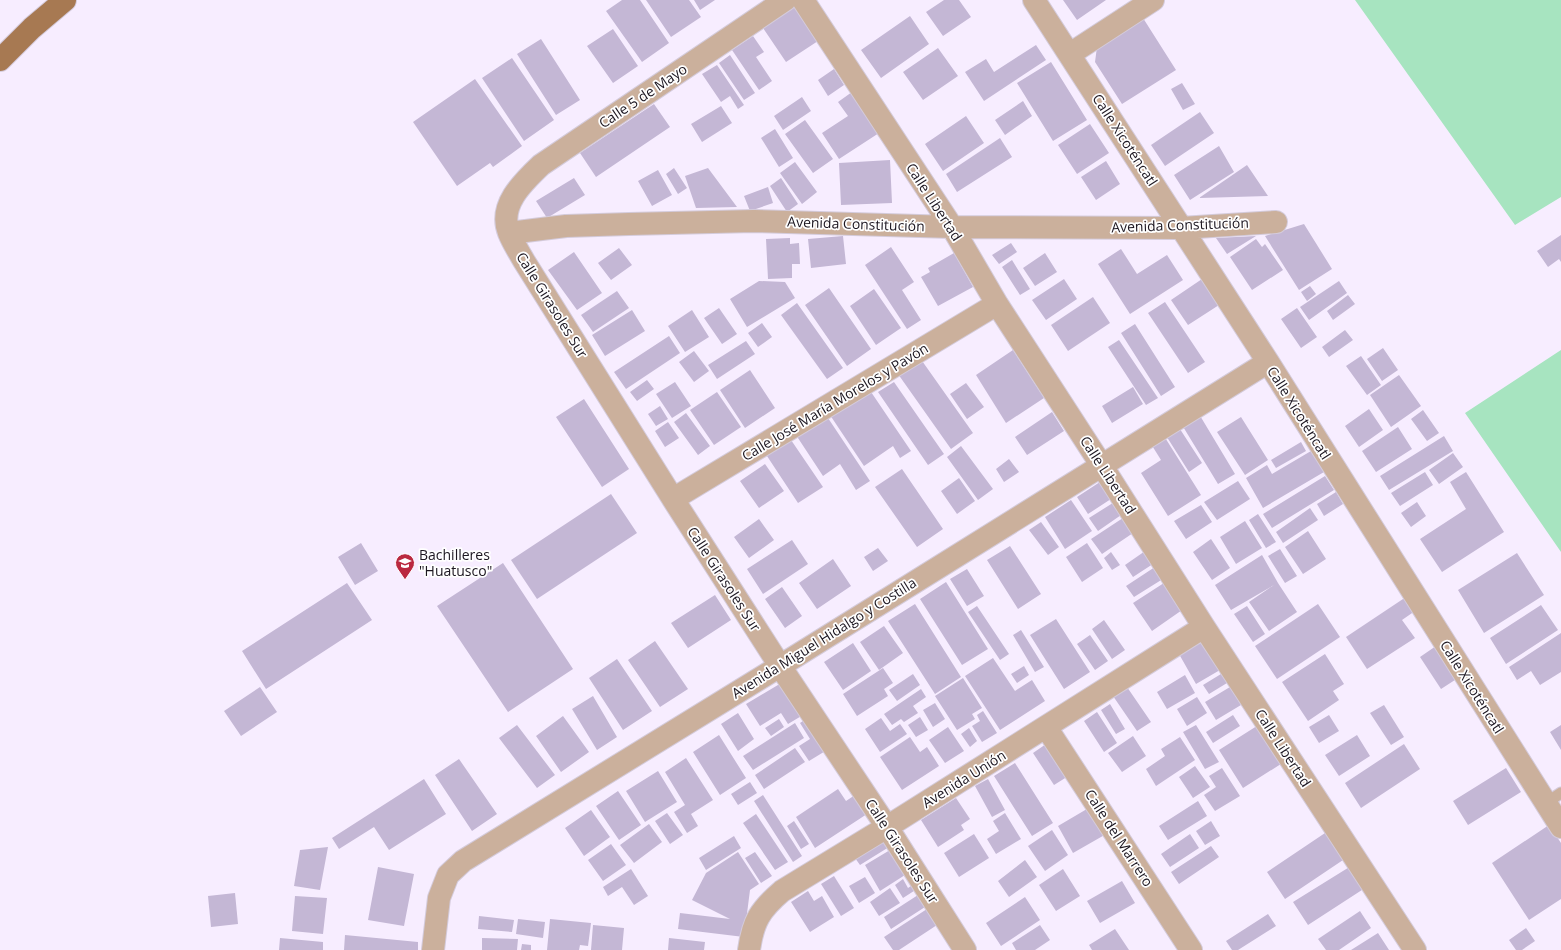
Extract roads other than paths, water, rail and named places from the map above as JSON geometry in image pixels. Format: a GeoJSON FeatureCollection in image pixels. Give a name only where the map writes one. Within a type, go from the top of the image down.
{"type":"FeatureCollection","features":[{"type":"Feature","properties":{"kind":"main road"},"geometry":{"type":"LineString","coordinates":[[0,60],[32,28],[65,0]]}},
{"type":"Feature","properties":{"kind":"street","name":"Calle 5 de Mayo"},"geometry":{"type":"LineString","coordinates":[[510,200],[524,180],[541,165],[785,0]]}},
{"type":"Feature","properties":{"kind":"street","name":"Calle Libertad"},"geometry":{"type":"LineString","coordinates":[[803,0],[952,227],[997,304],[1204,627],[1415,950]]}},
{"type":"Feature","properties":{"kind":"street","name":"Calle Xicoténcatl"},"geometry":{"type":"LineString","coordinates":[[1034,0],[1268,362],[1553,798],[1561,827]]}},
{"type":"Feature","properties":{"kind":"street"},"geometry":{"type":"LineString","coordinates":[[1070,54],[1152,0]]}},
{"type":"Feature","properties":{"kind":"street","name":"Calle Girasoles Sur"},"geometry":{"type":"LineString","coordinates":[[510,200],[506,216],[509,233],[524,261],[673,499],[780,666],[887,827],[965,950]]}},
{"type":"Feature","properties":{"kind":"street","name":"Avenida Constitución"},"geometry":{"type":"LineString","coordinates":[[509,233],[566,226],[731,222],[952,227],[1181,228],[1276,222]]}},
{"type":"Feature","properties":{"kind":"street","name":"Calle José María Morelos y Pavón"},"geometry":{"type":"LineString","coordinates":[[673,499],[997,304]]}},
{"type":"Feature","properties":{"kind":"street","name":"Avenida Miguel Hidalgo y Costilla"},"geometry":{"type":"LineString","coordinates":[[433,950],[439,898],[448,875],[462,861],[780,666],[1268,362]]}},
{"type":"Feature","properties":{"kind":"street","name":"Avenida Unión"},"geometry":{"type":"LineString","coordinates":[[749,950],[756,920],[768,903],[782,891],[887,827],[1204,627]]}},
{"type":"Feature","properties":{"kind":"street","name":"Calle del Marrero"},"geometry":{"type":"LineString","coordinates":[[1046,727],[1191,950]]}},
{"type":"Feature","properties":{"kind":"place","name":"Bachilleres \"Huatusco\""},"geometry":{"type":"Point","coordinates":[405,580]}}]}
